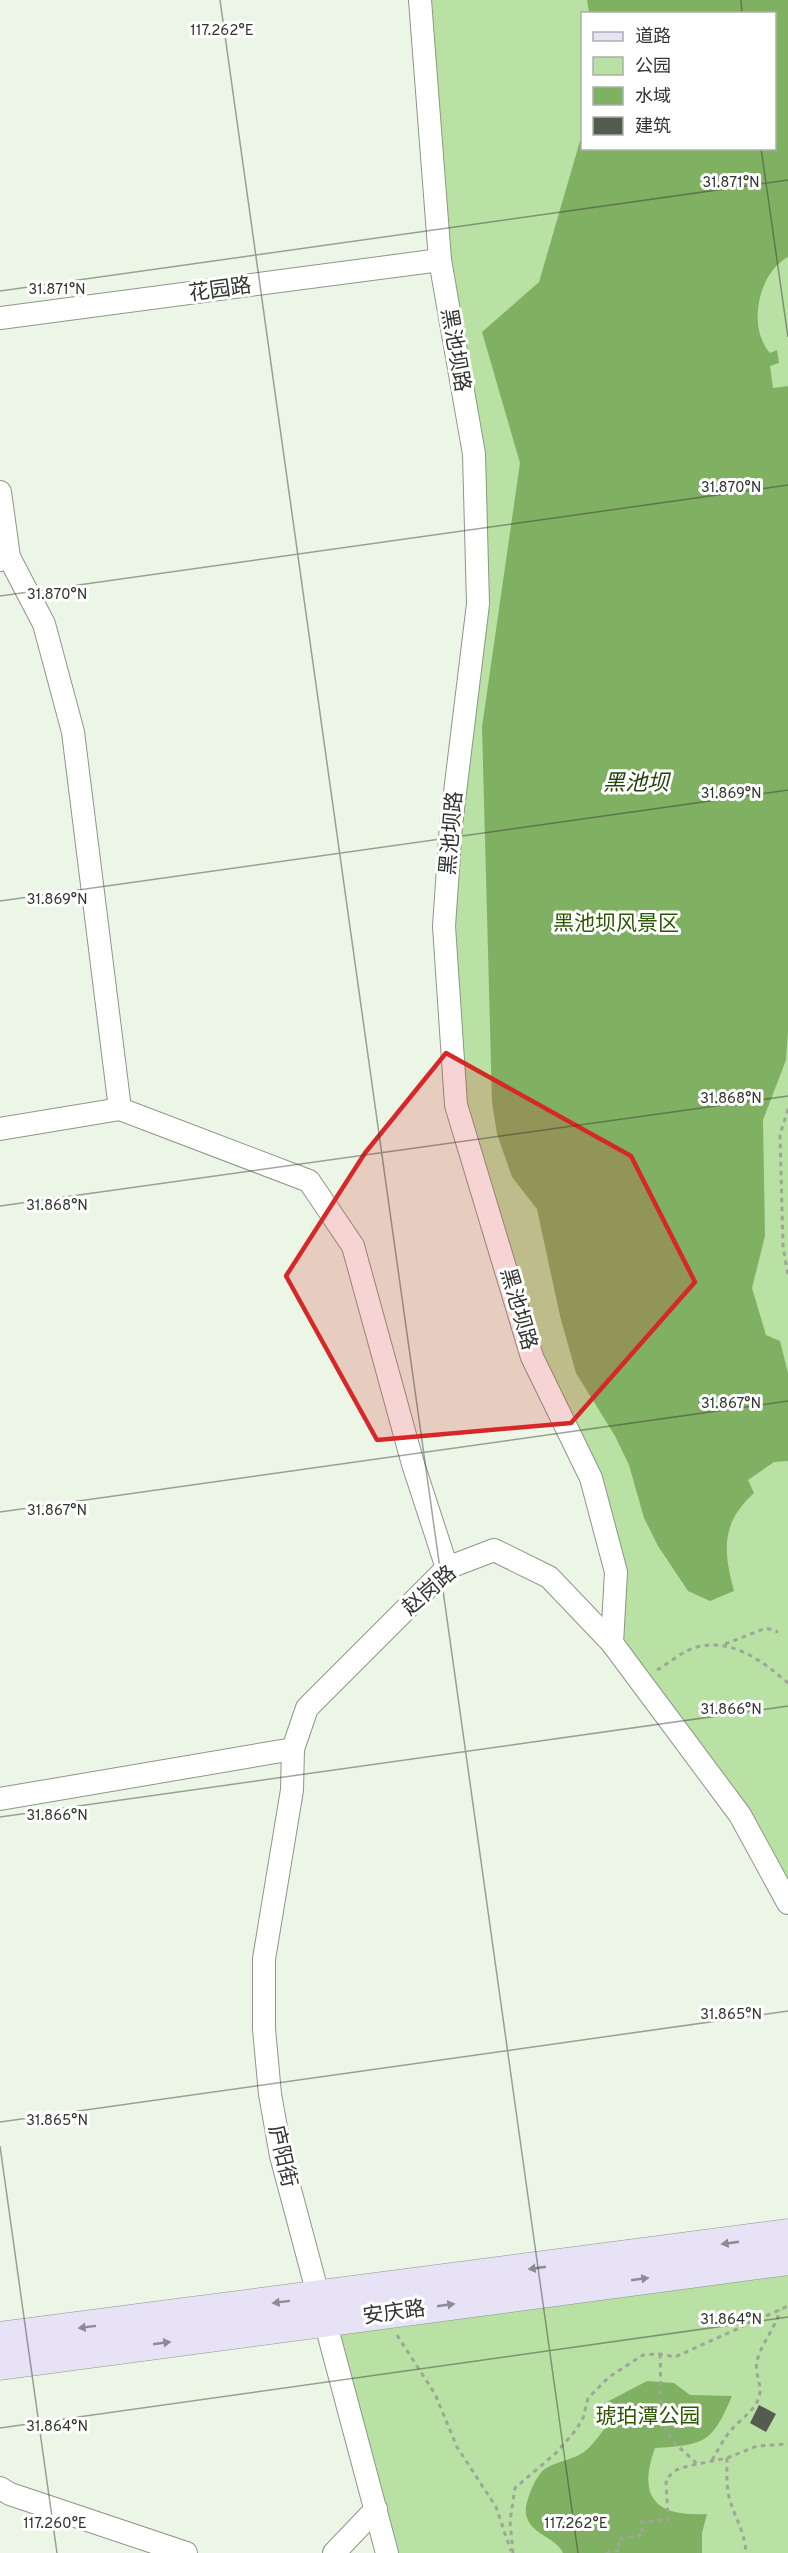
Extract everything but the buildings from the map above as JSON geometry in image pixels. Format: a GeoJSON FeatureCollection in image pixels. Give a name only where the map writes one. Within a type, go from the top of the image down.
{"type":"FeatureCollection","features":[{"type":"Feature","properties":{"kind":"main road","name":"安庆路"},"geometry":{"type":"LineString","coordinates":[[0,2364],[323,2309],[788,2235]]}},
{"type":"Feature","properties":{"kind":"main road","name":"安庆路"},"geometry":{"type":"LineString","coordinates":[[0,2338],[323,2309],[383,2313],[788,2259]]}},
{"type":"Feature","properties":{"kind":"street","name":"黑池坝路"},"geometry":{"type":"LineString","coordinates":[[420,0],[440,260],[474,454],[478,604],[451,825],[444,926],[456,1105],[532,1357],[591,1478],[615,1572],[612,1643]]}},
{"type":"Feature","properties":{"kind":"street","name":"花园路"},"geometry":{"type":"LineString","coordinates":[[0,318],[440,260]]}},
{"type":"Feature","properties":{"kind":"street"},"geometry":{"type":"LineString","coordinates":[[0,492],[5,558],[44,624],[73,732],[120,1109]]}},
{"type":"Feature","properties":{"kind":"street"},"geometry":{"type":"LineString","coordinates":[[0,1129],[120,1109],[309,1181],[353,1246],[413,1464],[447,1568]]}},
{"type":"Feature","properties":{"kind":"street","name":"赵岗路"},"geometry":{"type":"LineString","coordinates":[[293,1749],[307,1708],[447,1568],[494,1550],[549,1577],[612,1643],[740,1815],[788,1903]]}},
{"type":"Feature","properties":{"kind":"street"},"geometry":{"type":"LineString","coordinates":[[0,1800],[293,1749]]}},
{"type":"Feature","properties":{"kind":"street","name":"庐阳街"},"geometry":{"type":"LineString","coordinates":[[293,1749],[292,1790],[264,1959],[264,2029],[270,2094],[281,2156],[387,2553]]}},
{"type":"Feature","properties":{"kind":"street"},"geometry":{"type":"LineString","coordinates":[[0,2488],[10,2494],[186,2553]]}},
{"type":"Feature","properties":{"kind":"street"},"geometry":{"type":"LineString","coordinates":[[333,2553],[376,2509]]}},
{"type":"Feature","properties":{"kind":"path"},"geometry":{"type":"LineString","coordinates":[[788,1109],[780,1135],[783,1246],[788,1275]]}},
{"type":"Feature","properties":{"kind":"path"},"geometry":{"type":"LineString","coordinates":[[640,1681],[696,1647],[725,1644],[766,1628],[778,1632]]}},
{"type":"Feature","properties":{"kind":"path"},"geometry":{"type":"LineString","coordinates":[[725,1644],[753,1656],[788,1683]]}},
{"type":"Feature","properties":{"kind":"path"},"geometry":{"type":"LineString","coordinates":[[512,2553],[510,2521],[516,2488],[556,2453],[576,2430],[583,2418],[588,2398],[609,2377],[643,2355],[660,2354],[675,2357],[788,2306]]}},
{"type":"Feature","properties":{"kind":"path"},"geometry":{"type":"LineString","coordinates":[[712,2460],[731,2430],[759,2399],[757,2361],[764,2343],[777,2324],[780,2309]]}},
{"type":"Feature","properties":{"kind":"path"},"geometry":{"type":"LineString","coordinates":[[383,2313],[435,2394],[458,2448],[496,2507],[512,2553]]}},
{"type":"Feature","properties":{"kind":"path"},"geometry":{"type":"LineString","coordinates":[[660,2354],[663,2415],[666,2427],[674,2442],[699,2465]]}},
{"type":"Feature","properties":{"kind":"path"},"geometry":{"type":"LineString","coordinates":[[606,2553],[620,2550],[618,2539],[643,2535],[641,2522],[668,2520],[665,2497],[666,2481],[674,2471],[727,2458],[757,2446],[788,2444]]}},
{"type":"Feature","properties":{"kind":"path"},"geometry":{"type":"LineString","coordinates":[[727,2458],[726,2484],[729,2498],[745,2534],[746,2553]]}},
{"type":"Feature","properties":{"kind":"highlighted area"},"geometry":{"type":"Polygon","coordinates":[[[446,1053],[631,1156],[695,1282],[571,1423],[377,1440],[286,1276],[365,1153],[446,1053]]]}},
{"type":"Feature","properties":{"kind":"green space","name":"黑池坝"},"geometry":{"type":"Polygon","coordinates":[[[420,0],[788,0],[788,1903],[612,1643],[616,1572],[532,1357],[456,1105],[444,926],[478,604],[420,0]]]}},
{"type":"Feature","properties":{"kind":"green space","name":"琥珀潭公园"},"geometry":{"type":"Polygon","coordinates":[[[788,2259],[788,2553],[387,2553],[326,2321],[788,2259]]]}},
{"type":"Feature","properties":{"kind":"water","name":"黑池坝"},"geometry":{"type":"Polygon","coordinates":[[[587,0],[788,0],[788,257],[769,275],[759,301],[758,315],[763,342],[770,353],[777,350],[779,363],[770,366],[773,388],[788,386],[788,1031],[786,1060],[763,1120],[765,1236],[752,1288],[766,1335],[780,1341],[788,1373],[788,1461],[774,1462],[748,1480],[754,1493],[735,1515],[728,1538],[728,1563],[734,1591],[710,1601],[688,1591],[658,1546],[644,1518],[629,1465],[615,1436],[576,1373],[560,1316],[537,1209],[512,1177],[497,1134],[492,1102],[482,727],[520,463],[482,332],[539,282],[581,137],[581,150],[776,150],[776,12],[589,12],[587,0]]]}},
{"type":"Feature","properties":{"kind":"water"},"geometry":{"type":"Polygon","coordinates":[[[647,2381],[674,2383],[690,2395],[732,2396],[719,2424],[705,2438],[696,2443],[655,2448],[650,2465],[648,2480],[650,2492],[663,2508],[689,2514],[707,2514],[702,2533],[702,2553],[563,2553],[528,2521],[526,2509],[535,2482],[546,2468],[579,2455],[594,2442],[608,2424],[601,2405],[647,2381]]]}},
{"type":"Feature","properties":{"kind":"park label","name":"黑池坝风景区"},"geometry":{"type":"Point","coordinates":[616,923]}}]}
